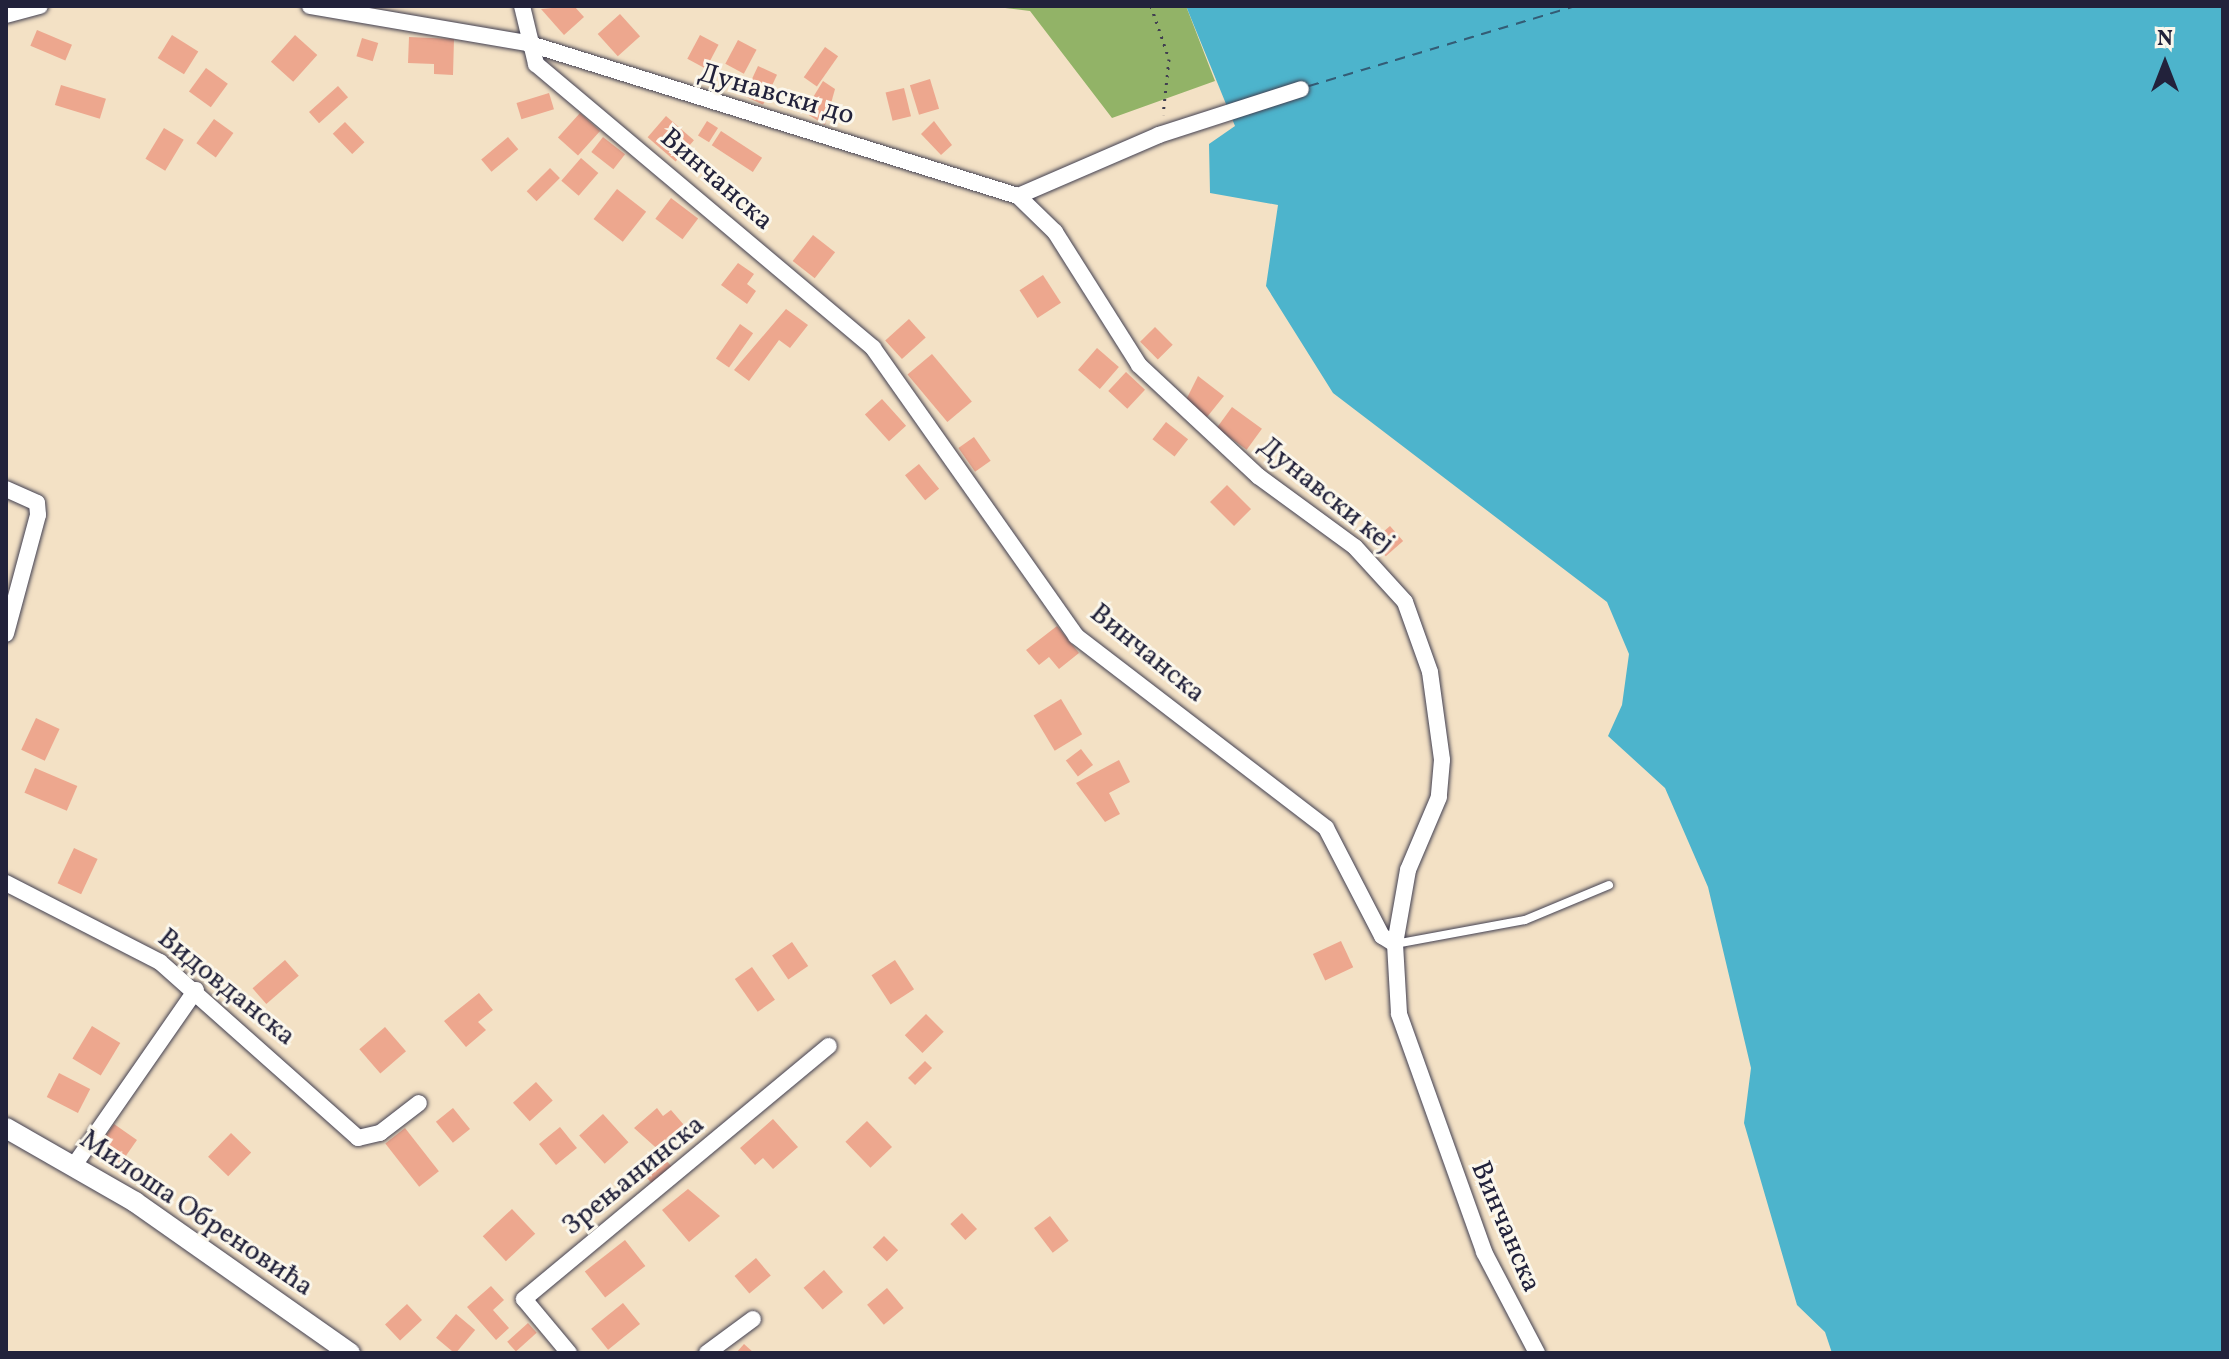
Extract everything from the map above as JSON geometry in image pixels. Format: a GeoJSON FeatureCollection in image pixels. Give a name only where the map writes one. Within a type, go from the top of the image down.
{"type":"FeatureCollection","features":[{"type":"Feature","properties":{"kind":"street"},"geometry":{"type":"LineString","coordinates":[[6,15],[40,6]]}},
{"type":"Feature","properties":{"kind":"street","name":"Дунавски до"},"geometry":{"type":"LineString","coordinates":[[310,6],[527,43],[1018,196]]}},
{"type":"Feature","properties":{"kind":"street","name":"Винчанска"},"geometry":{"type":"LineString","coordinates":[[522,6],[527,43],[543,71],[873,348],[1076,636],[1326,828],[1382,936],[1395,944],[1399,1014],[1420,1087],[1484,1252],[1537,1353]]}},
{"type":"Feature","properties":{"kind":"street"},"geometry":{"type":"LineString","coordinates":[[1018,196],[1159,135],[1301,89]]}},
{"type":"Feature","properties":{"kind":"street","name":"Дунавски кеј"},"geometry":{"type":"LineString","coordinates":[[1018,196],[1055,232],[1139,365],[1258,476],[1355,547],[1405,602],[1430,672],[1442,760],[1439,797],[1408,870],[1395,944]]}},
{"type":"Feature","properties":{"kind":"street"},"geometry":{"type":"LineString","coordinates":[[6,489],[37,503],[38,515],[6,634]]}},
{"type":"Feature","properties":{"kind":"street","name":"Видовданска"},"geometry":{"type":"LineString","coordinates":[[6,883],[105,929],[196,990],[353,1135],[380,1133],[419,1103]]}},
{"type":"Feature","properties":{"kind":"street"},"geometry":{"type":"LineString","coordinates":[[75,1164],[196,990]]}},
{"type":"Feature","properties":{"kind":"street","name":"Зрењанинска"},"geometry":{"type":"LineString","coordinates":[[569,1353],[524,1299],[829,1046]]}},
{"type":"Feature","properties":{"kind":"street","name":"Милоша Обреновића"},"geometry":{"type":"LineString","coordinates":[[6,1128],[75,1164],[350,1353]]}},
{"type":"Feature","properties":{"kind":"street"},"geometry":{"type":"LineString","coordinates":[[707,1353],[753,1319]]}},
{"type":"Feature","properties":{"kind":"lane"},"geometry":{"type":"LineString","coordinates":[[1395,944],[1525,920],[1609,885]]}},
{"type":"Feature","properties":{"kind":"path"},"geometry":{"type":"LineString","coordinates":[[1151,6],[1171,85],[1159,135]]}},
{"type":"Feature","properties":{"kind":"green space"},"geometry":{"type":"Polygon","coordinates":[[[988,6],[1186,6],[1215,81],[1112,118],[1030,11],[988,6]]]}},
{"type":"Feature","properties":{"kind":"water"},"geometry":{"type":"Polygon","coordinates":[[[1186,6],[2223,6],[2223,1353],[1832,1353],[1825,1332],[1797,1305],[1744,1123],[1751,1068],[1708,887],[1665,788],[1608,736],[1622,705],[1629,654],[1607,602],[1333,393],[1266,286],[1278,205],[1210,193],[1209,144],[1235,126],[1186,6]]]}},
{"type":"Feature","properties":{"kind":"building"},"geometry":{"type":"Polygon","coordinates":[[[574,6],[584,17],[564,35],[541,9],[574,6]]]}},
{"type":"Feature","properties":{"kind":"building"},"geometry":{"type":"Polygon","coordinates":[[[620,14],[640,36],[618,56],[598,34],[620,14]]]}},
{"type":"Feature","properties":{"kind":"building"},"geometry":{"type":"Polygon","coordinates":[[[37,30],[72,45],[65,60],[30,46],[37,30]]]}},
{"type":"Feature","properties":{"kind":"building"},"geometry":{"type":"Polygon","coordinates":[[[172,35],[198,51],[184,74],[158,58],[172,35]]]}},
{"type":"Feature","properties":{"kind":"building"},"geometry":{"type":"Polygon","coordinates":[[[295,35],[317,55],[293,82],[271,62],[295,35]]]}},
{"type":"Feature","properties":{"kind":"building"},"geometry":{"type":"Polygon","coordinates":[[[700,35],[719,45],[706,69],[687,59],[700,35]]]}},
{"type":"Feature","properties":{"kind":"building"},"geometry":{"type":"Polygon","coordinates":[[[409,37],[454,39],[453,75],[434,74],[434,64],[408,63],[409,37]]]}},
{"type":"Feature","properties":{"kind":"building"},"geometry":{"type":"Polygon","coordinates":[[[362,38],[378,43],[373,61],[356,56],[362,38]]]}},
{"type":"Feature","properties":{"kind":"building"},"geometry":{"type":"Polygon","coordinates":[[[738,40],[757,50],[744,74],[725,64],[738,40]]]}},
{"type":"Feature","properties":{"kind":"building"},"geometry":{"type":"Polygon","coordinates":[[[825,47],[838,56],[817,86],[804,77],[825,47]]]}},
{"type":"Feature","properties":{"kind":"building"},"geometry":{"type":"Polygon","coordinates":[[[758,66],[777,75],[763,105],[744,96],[758,66]]]}},
{"type":"Feature","properties":{"kind":"building"},"geometry":{"type":"Polygon","coordinates":[[[206,68],[228,84],[211,107],[189,91],[206,68]]]}},
{"type":"Feature","properties":{"kind":"building"},"geometry":{"type":"Polygon","coordinates":[[[930,79],[939,109],[919,115],[910,85],[930,79]]]}},
{"type":"Feature","properties":{"kind":"building"},"geometry":{"type":"Polygon","coordinates":[[[823,81],[835,89],[825,125],[804,112],[823,81]]]}},
{"type":"Feature","properties":{"kind":"building"},"geometry":{"type":"Polygon","coordinates":[[[61,85],[106,99],[100,119],[55,105],[61,85]]]}},
{"type":"Feature","properties":{"kind":"building"},"geometry":{"type":"Polygon","coordinates":[[[338,86],[348,97],[319,123],[309,112],[338,86]]]}},
{"type":"Feature","properties":{"kind":"building"},"geometry":{"type":"Polygon","coordinates":[[[904,88],[911,116],[893,121],[886,93],[904,88]]]}},
{"type":"Feature","properties":{"kind":"building"},"geometry":{"type":"Polygon","coordinates":[[[549,93],[554,109],[521,119],[516,103],[549,93]]]}},
{"type":"Feature","properties":{"kind":"building"},"geometry":{"type":"Polygon","coordinates":[[[580,113],[600,131],[578,156],[558,138],[580,113]]]}},
{"type":"Feature","properties":{"kind":"building"},"geometry":{"type":"Polygon","coordinates":[[[666,116],[694,140],[676,161],[648,137],[666,116]]]}},
{"type":"Feature","properties":{"kind":"building"},"geometry":{"type":"Polygon","coordinates":[[[214,119],[233,133],[216,157],[196,143],[214,119]]]}},
{"type":"Feature","properties":{"kind":"building"},"geometry":{"type":"Polygon","coordinates":[[[707,121],[718,128],[709,142],[698,135],[707,121]]]}},
{"type":"Feature","properties":{"kind":"building"},"geometry":{"type":"Polygon","coordinates":[[[934,121],[952,145],[941,155],[921,134],[934,121]]]}},
{"type":"Feature","properties":{"kind":"building"},"geometry":{"type":"Polygon","coordinates":[[[345,122],[364,142],[352,154],[333,134],[345,122]]]}},
{"type":"Feature","properties":{"kind":"building"},"geometry":{"type":"Polygon","coordinates":[[[164,128],[184,140],[165,171],[145,159],[164,128]]]}},
{"type":"Feature","properties":{"kind":"building"},"geometry":{"type":"Polygon","coordinates":[[[721,131],[762,158],[753,172],[712,145],[721,131]]]}},
{"type":"Feature","properties":{"kind":"building"},"geometry":{"type":"Polygon","coordinates":[[[508,137],[518,149],[491,172],[481,159],[508,137]]]}},
{"type":"Feature","properties":{"kind":"building"},"geometry":{"type":"Polygon","coordinates":[[[603,137],[625,154],[613,169],[591,152],[603,137]]]}},
{"type":"Feature","properties":{"kind":"building"},"geometry":{"type":"Polygon","coordinates":[[[581,158],[598,173],[579,196],[561,181],[581,158]]]}},
{"type":"Feature","properties":{"kind":"building"},"geometry":{"type":"Polygon","coordinates":[[[550,168],[560,178],[537,201],[527,191],[550,168]]]}},
{"type":"Feature","properties":{"kind":"building"},"geometry":{"type":"Polygon","coordinates":[[[617,189],[646,212],[623,242],[594,219],[617,189]]]}},
{"type":"Feature","properties":{"kind":"building"},"geometry":{"type":"Polygon","coordinates":[[[671,198],[698,218],[683,239],[655,219],[671,198]]]}},
{"type":"Feature","properties":{"kind":"building"},"geometry":{"type":"Polygon","coordinates":[[[813,235],[835,252],[815,278],[793,261],[813,235]]]}},
{"type":"Feature","properties":{"kind":"building"},"geometry":{"type":"Polygon","coordinates":[[[738,263],[754,274],[747,284],[756,291],[747,304],[721,285],[738,263]]]}},
{"type":"Feature","properties":{"kind":"building"},"geometry":{"type":"Polygon","coordinates":[[[1043,275],[1061,303],[1037,318],[1020,290],[1043,275]]]}},
{"type":"Feature","properties":{"kind":"building"},"geometry":{"type":"Polygon","coordinates":[[[786,309],[808,325],[790,348],[779,340],[749,381],[734,370],[786,309]]]}},
{"type":"Feature","properties":{"kind":"building"},"geometry":{"type":"Polygon","coordinates":[[[909,319],[926,338],[902,359],[885,340],[909,319]]]}},
{"type":"Feature","properties":{"kind":"building"},"geometry":{"type":"Polygon","coordinates":[[[740,324],[753,333],[729,368],[716,358],[740,324]]]}},
{"type":"Feature","properties":{"kind":"building"},"geometry":{"type":"Polygon","coordinates":[[[1155,327],[1173,345],[1158,360],[1140,342],[1155,327]]]}},
{"type":"Feature","properties":{"kind":"building"},"geometry":{"type":"Polygon","coordinates":[[[1097,348],[1119,367],[1100,389],[1078,370],[1097,348]]]}},
{"type":"Feature","properties":{"kind":"building"},"geometry":{"type":"Polygon","coordinates":[[[932,354],[972,401],[947,422],[907,375],[932,354]]]}},
{"type":"Feature","properties":{"kind":"building"},"geometry":{"type":"Polygon","coordinates":[[[1126,372],[1145,390],[1127,409],[1108,391],[1126,372]]]}},
{"type":"Feature","properties":{"kind":"building"},"geometry":{"type":"Polygon","coordinates":[[[1198,376],[1224,396],[1207,417],[1186,400],[1198,376]]]}},
{"type":"Feature","properties":{"kind":"building"},"geometry":{"type":"Polygon","coordinates":[[[882,399],[906,426],[889,441],[865,414],[882,399]]]}},
{"type":"Feature","properties":{"kind":"building"},"geometry":{"type":"Polygon","coordinates":[[[1232,407],[1262,429],[1247,450],[1217,428],[1232,407]]]}},
{"type":"Feature","properties":{"kind":"building"},"geometry":{"type":"Polygon","coordinates":[[[1166,422],[1188,439],[1175,457],[1152,439],[1166,422]]]}},
{"type":"Feature","properties":{"kind":"building"},"geometry":{"type":"Polygon","coordinates":[[[974,437],[991,461],[975,472],[958,448],[974,437]]]}},
{"type":"Feature","properties":{"kind":"building"},"geometry":{"type":"Polygon","coordinates":[[[919,464],[939,489],[925,500],[905,475],[919,464]]]}},
{"type":"Feature","properties":{"kind":"building"},"geometry":{"type":"Polygon","coordinates":[[[1227,485],[1251,509],[1234,526],[1210,502],[1227,485]]]}},
{"type":"Feature","properties":{"kind":"building"},"geometry":{"type":"Polygon","coordinates":[[[1390,526],[1403,541],[1386,556],[1373,541],[1390,526]]]}},
{"type":"Feature","properties":{"kind":"building"},"geometry":{"type":"Polygon","coordinates":[[[1057,626],[1079,653],[1059,669],[1049,657],[1039,665],[1026,650],[1057,626]]]}},
{"type":"Feature","properties":{"kind":"building"},"geometry":{"type":"Polygon","coordinates":[[[1061,699],[1082,734],[1055,751],[1034,715],[1061,699]]]}},
{"type":"Feature","properties":{"kind":"building"},"geometry":{"type":"Polygon","coordinates":[[[36,718],[60,729],[45,761],[21,750],[36,718]]]}},
{"type":"Feature","properties":{"kind":"building"},"geometry":{"type":"Polygon","coordinates":[[[1081,749],[1093,765],[1078,776],[1066,760],[1081,749]]]}},
{"type":"Feature","properties":{"kind":"building"},"geometry":{"type":"Polygon","coordinates":[[[1119,760],[1130,782],[1109,793],[1120,814],[1105,822],[1076,783],[1119,760]]]}},
{"type":"Feature","properties":{"kind":"building"},"geometry":{"type":"Polygon","coordinates":[[[35,768],[77,786],[67,811],[24,793],[35,768]]]}},
{"type":"Feature","properties":{"kind":"building"},"geometry":{"type":"Polygon","coordinates":[[[74,848],[98,859],[81,894],[58,883],[74,848]]]}},
{"type":"Feature","properties":{"kind":"building"},"geometry":{"type":"Polygon","coordinates":[[[1341,941],[1353,967],[1325,980],[1313,954],[1341,941]]]}},
{"type":"Feature","properties":{"kind":"building"},"geometry":{"type":"Polygon","coordinates":[[[792,942],[808,966],[788,979],[772,955],[792,942]]]}},
{"type":"Feature","properties":{"kind":"building"},"geometry":{"type":"Polygon","coordinates":[[[285,960],[299,976],[266,1004],[253,988],[285,960]]]}},
{"type":"Feature","properties":{"kind":"building"},"geometry":{"type":"Polygon","coordinates":[[[895,960],[914,989],[891,1005],[872,975],[895,960]]]}},
{"type":"Feature","properties":{"kind":"building"},"geometry":{"type":"Polygon","coordinates":[[[752,967],[775,1000],[758,1012],[735,979],[752,967]]]}},
{"type":"Feature","properties":{"kind":"building"},"geometry":{"type":"Polygon","coordinates":[[[479,993],[493,1010],[478,1022],[486,1030],[466,1047],[444,1021],[479,993]]]}},
{"type":"Feature","properties":{"kind":"building"},"geometry":{"type":"Polygon","coordinates":[[[926,1014],[944,1032],[922,1053],[905,1035],[926,1014]]]}},
{"type":"Feature","properties":{"kind":"building"},"geometry":{"type":"Polygon","coordinates":[[[92,1026],[120,1043],[101,1076],[72,1059],[92,1026]]]}},
{"type":"Feature","properties":{"kind":"building"},"geometry":{"type":"Polygon","coordinates":[[[385,1027],[406,1051],[380,1073],[359,1049],[385,1027]]]}},
{"type":"Feature","properties":{"kind":"building"},"geometry":{"type":"Polygon","coordinates":[[[925,1061],[932,1068],[915,1085],[908,1078],[925,1061]]]}},
{"type":"Feature","properties":{"kind":"building"},"geometry":{"type":"Polygon","coordinates":[[[59,1073],[90,1089],[78,1113],[47,1097],[59,1073]]]}},
{"type":"Feature","properties":{"kind":"building"},"geometry":{"type":"Polygon","coordinates":[[[536,1082],[553,1101],[530,1121],[513,1103],[536,1082]]]}},
{"type":"Feature","properties":{"kind":"building"},"geometry":{"type":"Polygon","coordinates":[[[453,1108],[470,1129],[453,1143],[436,1122],[453,1108]]]}},
{"type":"Feature","properties":{"kind":"building"},"geometry":{"type":"Polygon","coordinates":[[[657,1108],[663,1116],[671,1110],[690,1132],[663,1154],[634,1128],[657,1108]]]}},
{"type":"Feature","properties":{"kind":"building"},"geometry":{"type":"Polygon","coordinates":[[[603,1114],[628,1142],[605,1164],[579,1135],[603,1114]]]}},
{"type":"Feature","properties":{"kind":"building"},"geometry":{"type":"Polygon","coordinates":[[[773,1119],[798,1147],[773,1169],[763,1158],[755,1165],[740,1148],[773,1119]]]}},
{"type":"Feature","properties":{"kind":"building"},"geometry":{"type":"Polygon","coordinates":[[[867,1121],[892,1147],[870,1168],[845,1142],[867,1121]]]}},
{"type":"Feature","properties":{"kind":"building"},"geometry":{"type":"Polygon","coordinates":[[[114,1124],[137,1140],[119,1165],[96,1149],[114,1124]]]}},
{"type":"Feature","properties":{"kind":"building"},"geometry":{"type":"Polygon","coordinates":[[[560,1127],[577,1148],[556,1165],[539,1144],[560,1127]]]}},
{"type":"Feature","properties":{"kind":"building"},"geometry":{"type":"Polygon","coordinates":[[[405,1128],[439,1171],[419,1187],[385,1143],[405,1128]]]}},
{"type":"Feature","properties":{"kind":"building"},"geometry":{"type":"Polygon","coordinates":[[[231,1133],[251,1152],[228,1176],[208,1157],[231,1133]]]}},
{"type":"Feature","properties":{"kind":"building"},"geometry":{"type":"Polygon","coordinates":[[[666,1160],[676,1172],[656,1189],[646,1177],[666,1160]]]}},
{"type":"Feature","properties":{"kind":"building"},"geometry":{"type":"Polygon","coordinates":[[[688,1189],[720,1216],[689,1242],[662,1210],[688,1189]]]}},
{"type":"Feature","properties":{"kind":"building"},"geometry":{"type":"Polygon","coordinates":[[[512,1209],[535,1234],[506,1261],[483,1236],[512,1209]]]}},
{"type":"Feature","properties":{"kind":"building"},"geometry":{"type":"Polygon","coordinates":[[[962,1213],[977,1229],[965,1240],[950,1224],[962,1213]]]}},
{"type":"Feature","properties":{"kind":"building"},"geometry":{"type":"Polygon","coordinates":[[[1050,1216],[1069,1241],[1053,1253],[1034,1228],[1050,1216]]]}},
{"type":"Feature","properties":{"kind":"building"},"geometry":{"type":"Polygon","coordinates":[[[884,1236],[898,1250],[887,1261],[873,1247],[884,1236]]]}},
{"type":"Feature","properties":{"kind":"building"},"geometry":{"type":"Polygon","coordinates":[[[625,1240],[645,1266],[605,1297],[585,1271],[625,1240]]]}},
{"type":"Feature","properties":{"kind":"building"},"geometry":{"type":"Polygon","coordinates":[[[756,1258],[771,1276],[749,1294],[735,1276],[756,1258]]]}},
{"type":"Feature","properties":{"kind":"building"},"geometry":{"type":"Polygon","coordinates":[[[824,1270],[843,1292],[823,1310],[804,1288],[824,1270]]]}},
{"type":"Feature","properties":{"kind":"building"},"geometry":{"type":"Polygon","coordinates":[[[491,1286],[504,1300],[493,1310],[509,1328],[496,1340],[467,1307],[491,1286]]]}},
{"type":"Feature","properties":{"kind":"building"},"geometry":{"type":"Polygon","coordinates":[[[887,1288],[904,1308],[884,1325],[867,1305],[887,1288]]]}},
{"type":"Feature","properties":{"kind":"building"},"geometry":{"type":"Polygon","coordinates":[[[623,1303],[640,1324],[608,1350],[591,1329],[623,1303]]]}},
{"type":"Feature","properties":{"kind":"building"},"geometry":{"type":"Polygon","coordinates":[[[407,1304],[422,1320],[400,1341],[385,1324],[407,1304]]]}},
{"type":"Feature","properties":{"kind":"building"},"geometry":{"type":"Polygon","coordinates":[[[456,1314],[475,1330],[456,1353],[436,1338],[456,1314]]]}},
{"type":"Feature","properties":{"kind":"building"},"geometry":{"type":"Polygon","coordinates":[[[528,1323],[537,1333],[516,1351],[507,1342],[528,1323]]]}},
{"type":"Feature","properties":{"kind":"building"},"geometry":{"type":"Polygon","coordinates":[[[744,1344],[754,1353],[736,1353],[744,1344]]]}},
{"type":"Feature","properties":{"kind":"ferry route"},"geometry":{"type":"LineString","coordinates":[[1309,86],[1576,6]]}}]}
